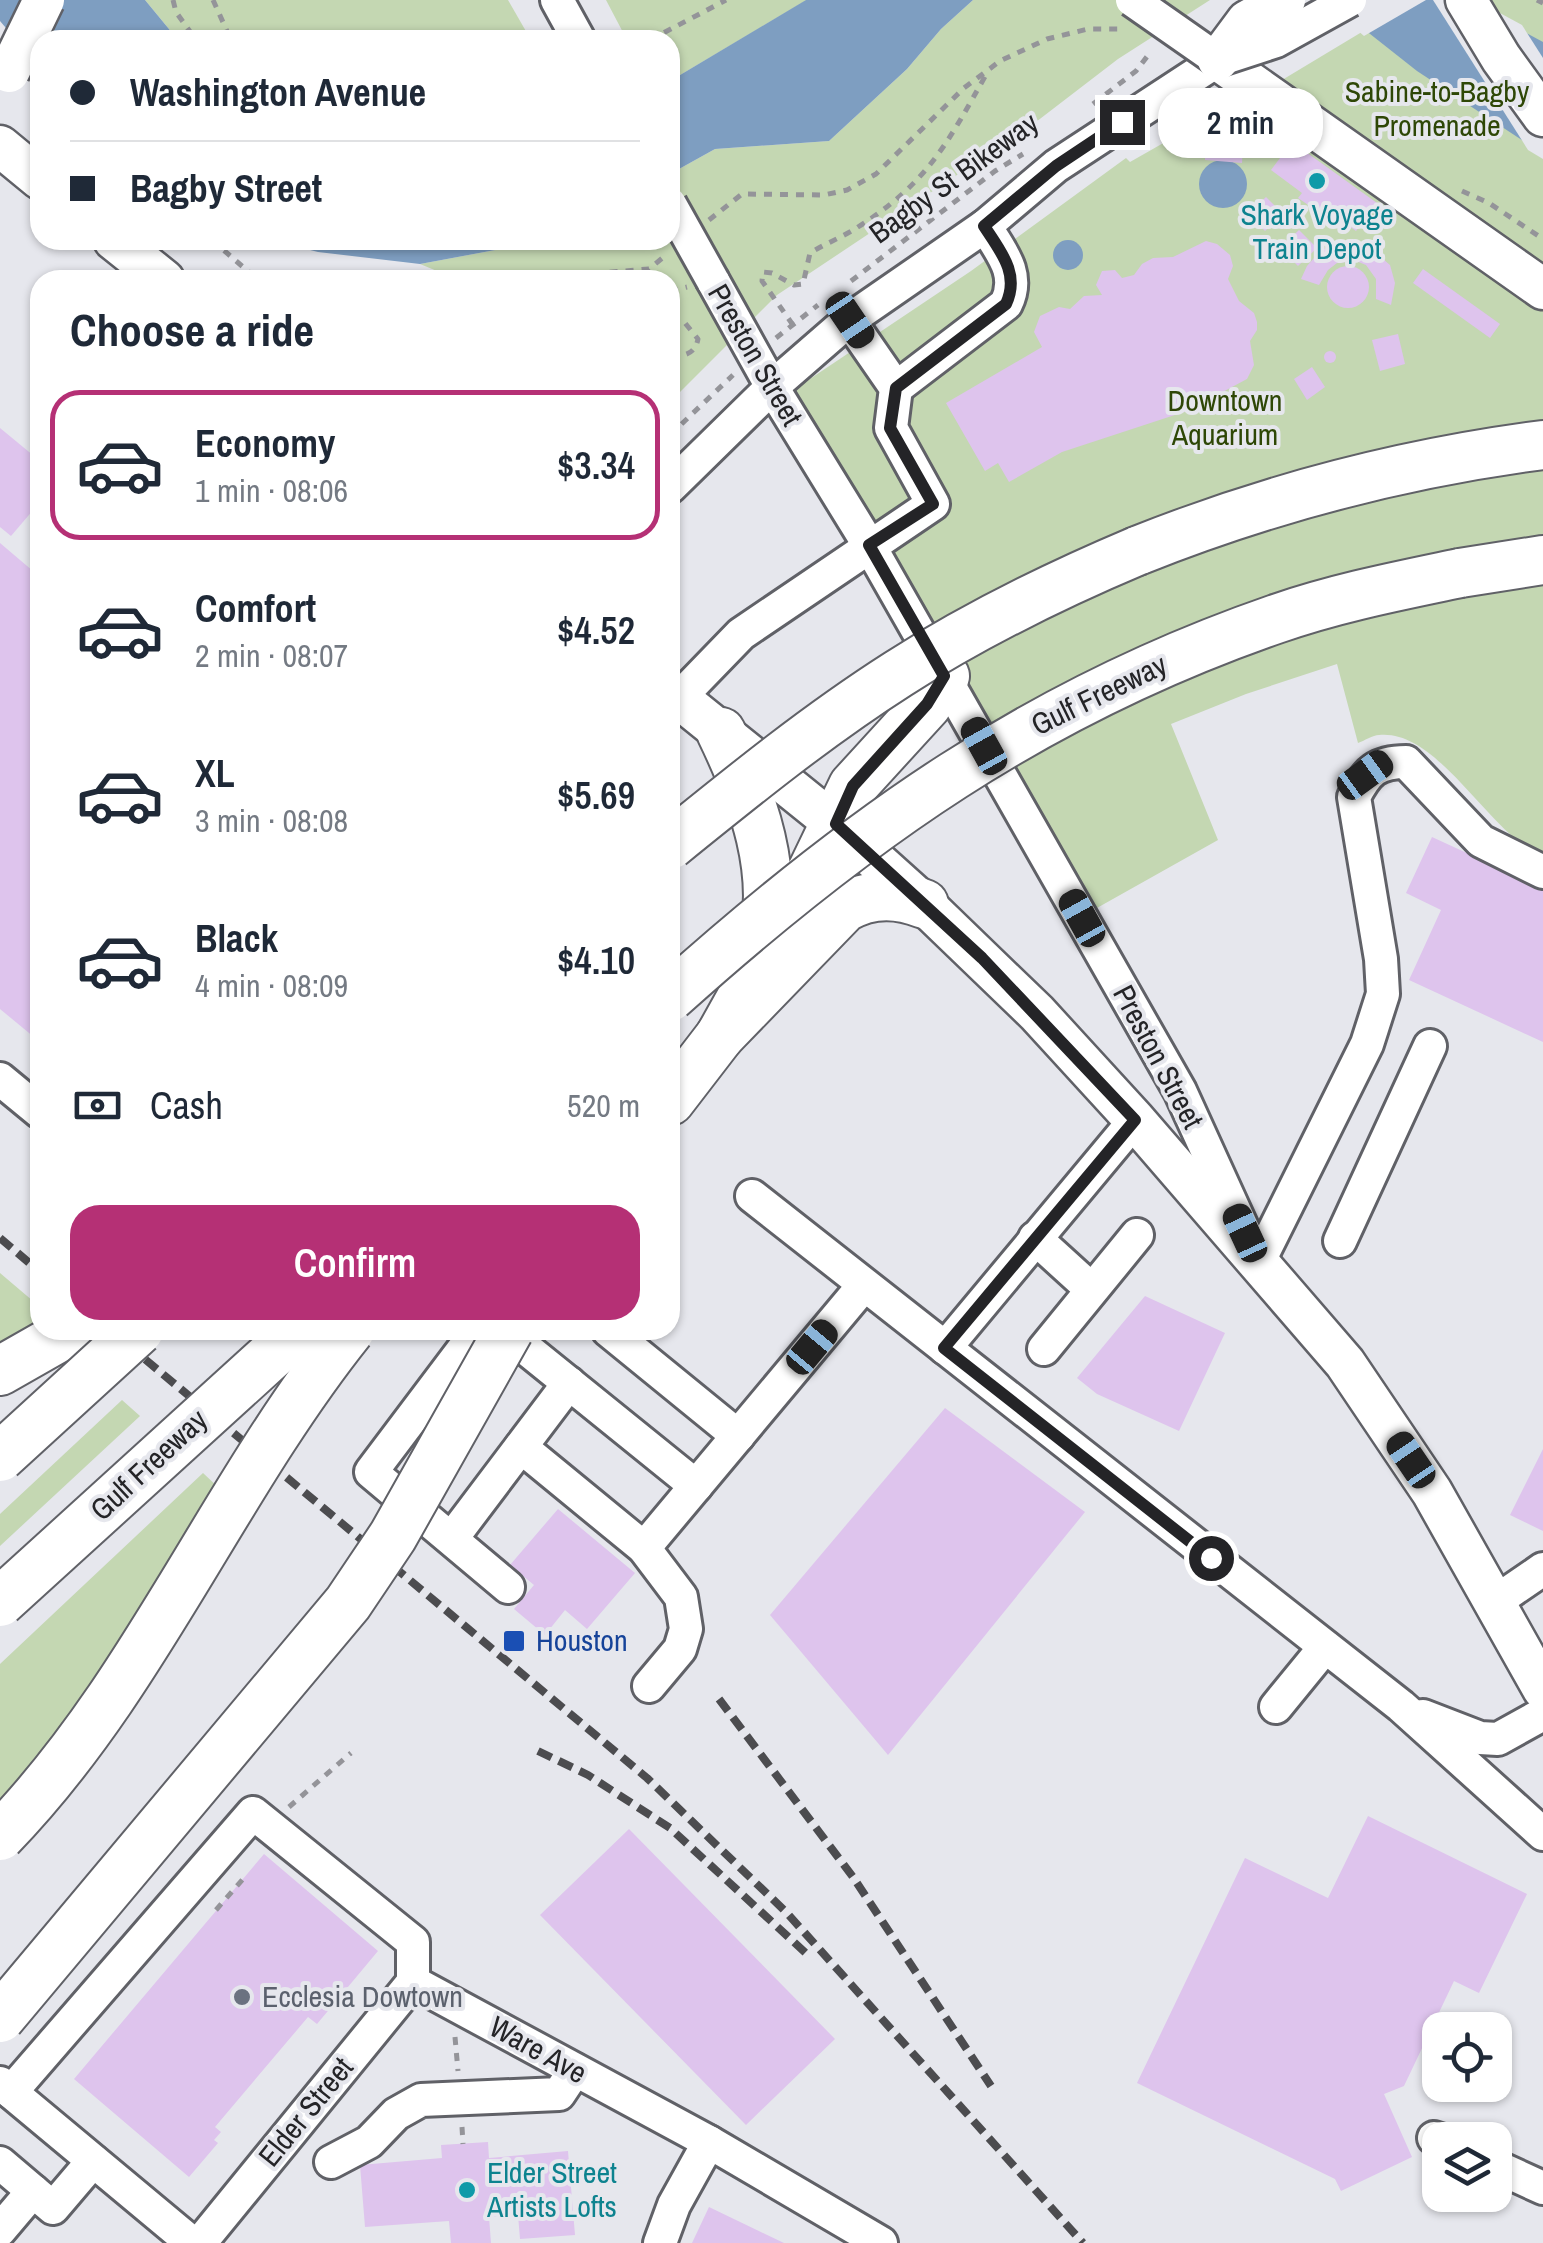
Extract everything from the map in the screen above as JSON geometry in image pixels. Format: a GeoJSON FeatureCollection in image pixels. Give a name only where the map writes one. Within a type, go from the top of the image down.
{"type":"FeatureCollection","features":[{"type":"Feature","properties":{"kind":"highway"},"geometry":{"type":"LineString","coordinates":[[680,837],[811,734],[898,674],[977,627],[1104,565],[1291,497],[1411,467],[1543,445]]}},
{"type":"Feature","properties":{"kind":"highway","name":"Gulf Freeway"},"geometry":{"type":"LineString","coordinates":[[680,987],[756,919],[902,808],[965,766],[1105,688],[1241,632],[1349,597],[1543,560]]}},
{"type":"Feature","properties":{"kind":"highway"},"geometry":{"type":"LineString","coordinates":[[720,1036],[853,786],[920,714],[944,676]]}},
{"type":"Feature","properties":{"kind":"highway"},"geometry":{"type":"LineString","coordinates":[[721,732],[746,784],[761,836],[767,894],[763,942],[746,993]]}},
{"type":"Feature","properties":{"kind":"highway"},"geometry":{"type":"LineString","coordinates":[[680,1088],[720,1036],[844,908],[868,897],[882,896],[924,904]]}},
{"type":"Feature","properties":{"kind":"highway"},"geometry":{"type":"LineString","coordinates":[[0,1371],[54,1340]]}},
{"type":"Feature","properties":{"kind":"highway"},"geometry":{"type":"LineString","coordinates":[[0,1456],[128,1340]]}},
{"type":"Feature","properties":{"kind":"highway","name":"Gulf Freeway"},"geometry":{"type":"LineString","coordinates":[[0,1602],[288,1340]]}},
{"type":"Feature","properties":{"kind":"highway"},"geometry":{"type":"LineString","coordinates":[[0,1836],[63,1760],[125,1675],[255,1461],[343,1340]]}},
{"type":"Feature","properties":{"kind":"highway"},"geometry":{"type":"LineString","coordinates":[[0,2018],[348,1604],[393,1536],[501,1340]]}},
{"type":"Feature","properties":{"kind":"main road"},"geometry":{"type":"LineString","coordinates":[[4,76],[44,0]]}},
{"type":"Feature","properties":{"kind":"main road"},"geometry":{"type":"LineString","coordinates":[[1284,0],[1247,21],[1218,60],[1543,289]]}},
{"type":"Feature","properties":{"kind":"main road"},"geometry":{"type":"LineString","coordinates":[[1466,0],[1543,116]]}},
{"type":"Feature","properties":{"kind":"main road"},"geometry":{"type":"LineString","coordinates":[[0,146],[30,171]]}},
{"type":"Feature","properties":{"kind":"main road"},"geometry":{"type":"LineString","coordinates":[[126,250],[152,270]]}},
{"type":"Feature","properties":{"kind":"main road"},"geometry":{"type":"LineString","coordinates":[[680,699],[836,824],[1037,1013],[1258,1263]]}},
{"type":"Feature","properties":{"kind":"main road","name":"Preston Street"},"geometry":{"type":"LineString","coordinates":[[1258,1263],[1345,1363],[1432,1492],[1543,1689]]}},
{"type":"Feature","properties":{"kind":"street"},"geometry":{"type":"LineString","coordinates":[[680,477],[772,387],[838,303],[984,226],[1056,166],[1218,60],[1276,42],[1350,0]]}},
{"type":"Feature","properties":{"kind":"street"},"geometry":{"type":"LineString","coordinates":[[560,5],[574,30]]}},
{"type":"Feature","properties":{"kind":"street"},"geometry":{"type":"LineString","coordinates":[[1132,14],[1218,60]]}},
{"type":"Feature","properties":{"kind":"street","name":"Preston Street"},"geometry":{"type":"LineString","coordinates":[[680,222],[1180,1092],[1258,1263]]}},
{"type":"Feature","properties":{"kind":"street"},"geometry":{"type":"LineString","coordinates":[[896,388],[1006,304],[1013,278],[1007,261],[984,226]]}},
{"type":"Feature","properties":{"kind":"street"},"geometry":{"type":"LineString","coordinates":[[680,689],[741,634],[933,504],[890,428],[896,388],[838,303]]}},
{"type":"Feature","properties":{"kind":"street"},"geometry":{"type":"LineString","coordinates":[[1258,1263],[1367,1044],[1383,994],[1381,959],[1354,796],[1365,775],[1383,762],[1406,762],[1482,841],[1543,872]]}},
{"type":"Feature","properties":{"kind":"street"},"geometry":{"type":"LineString","coordinates":[[1340,1241],[1430,1046]]}},
{"type":"Feature","properties":{"kind":"street"},"geometry":{"type":"LineString","coordinates":[[0,1079],[30,1104]]}},
{"type":"Feature","properties":{"kind":"street"},"geometry":{"type":"LineString","coordinates":[[944,1348],[1135,1120]]}},
{"type":"Feature","properties":{"kind":"street"},"geometry":{"type":"LineString","coordinates":[[752,1196],[1401,1706],[1543,1834]]}},
{"type":"Feature","properties":{"kind":"street"},"geometry":{"type":"LineString","coordinates":[[1044,1349],[1137,1235]]}},
{"type":"Feature","properties":{"kind":"street"},"geometry":{"type":"LineString","coordinates":[[1035,1238],[1091,1289]]}},
{"type":"Feature","properties":{"kind":"street"},"geometry":{"type":"LineString","coordinates":[[644,1548],[864,1285]]}},
{"type":"Feature","properties":{"kind":"street"},"geometry":{"type":"LineString","coordinates":[[471,1340],[372,1472],[508,1587]]}},
{"type":"Feature","properties":{"kind":"street"},"geometry":{"type":"LineString","coordinates":[[518,1340],[696,1486]]}},
{"type":"Feature","properties":{"kind":"street"},"geometry":{"type":"LineString","coordinates":[[620,1340],[738,1436]]}},
{"type":"Feature","properties":{"kind":"street"},"geometry":{"type":"LineString","coordinates":[[452,1538],[569,1383]]}},
{"type":"Feature","properties":{"kind":"street"},"geometry":{"type":"LineString","coordinates":[[521,1447],[644,1548],[681,1597],[686,1630],[680,1649],[649,1686]]}},
{"type":"Feature","properties":{"kind":"street"},"geometry":{"type":"LineString","coordinates":[[1495,1602],[1543,1569]]}},
{"type":"Feature","properties":{"kind":"street"},"geometry":{"type":"LineString","coordinates":[[1276,1706],[1325,1647]]}},
{"type":"Feature","properties":{"kind":"street"},"geometry":{"type":"LineString","coordinates":[[1401,1706],[1480,1738],[1498,1738],[1543,1714]]}},
{"type":"Feature","properties":{"kind":"street"},"geometry":{"type":"LineString","coordinates":[[192,2243],[3,2086],[253,1813],[413,1942],[413,1982]]}},
{"type":"Feature","properties":{"kind":"street","name":"Ware Ave"},"geometry":{"type":"LineString","coordinates":[[413,1982],[709,2142],[882,2243]]}},
{"type":"Feature","properties":{"kind":"street","name":"Elder Street"},"geometry":{"type":"LineString","coordinates":[[200,2243],[413,1982]]}},
{"type":"Feature","properties":{"kind":"street"},"geometry":{"type":"LineString","coordinates":[[331,2162],[369,2142],[396,2114],[420,2100],[559,2094],[575,2070]]}},
{"type":"Feature","properties":{"kind":"street"},"geometry":{"type":"LineString","coordinates":[[660,2243],[674,2205],[709,2142]]}},
{"type":"Feature","properties":{"kind":"street"},"geometry":{"type":"LineString","coordinates":[[0,2163],[53,2208],[93,2161]]}},
{"type":"Feature","properties":{"kind":"street"},"geometry":{"type":"LineString","coordinates":[[1512,2174],[1543,2188]]}},
{"type":"Feature","properties":{"kind":"street"},"geometry":{"type":"LineString","coordinates":[[0,2230],[33,2191]]}},
{"type":"Feature","properties":{"kind":"path"},"geometry":{"type":"LineString","coordinates":[[173,0],[189,30]]}},
{"type":"Feature","properties":{"kind":"path"},"geometry":{"type":"LineString","coordinates":[[213,0],[226,30]]}},
{"type":"Feature","properties":{"kind":"path"},"geometry":{"type":"LineString","coordinates":[[669,30],[726,0]]}},
{"type":"Feature","properties":{"kind":"path"},"geometry":{"type":"LineString","coordinates":[[708,220],[742,194],[824,195],[847,190],[876,174],[964,88],[990,68],[1047,39],[1132,14]]}},
{"type":"Feature","properties":{"kind":"path"},"geometry":{"type":"LineString","coordinates":[[1091,106],[1136,71],[1149,54]]}},
{"type":"Feature","properties":{"kind":"path"},"geometry":{"type":"LineString","coordinates":[[793,325],[762,281],[763,272],[794,286],[803,284],[810,253],[861,225],[915,183],[948,143],[990,68]]}},
{"type":"Feature","properties":{"kind":"path","name":"Bagby St Bikeway"},"geometry":{"type":"LineString","coordinates":[[781,334],[838,303],[995,171],[1028,151]]}},
{"type":"Feature","properties":{"kind":"path"},"geometry":{"type":"LineString","coordinates":[[224,250],[246,270]]}},
{"type":"Feature","properties":{"kind":"path"},"geometry":{"type":"LineString","coordinates":[[636,270],[648,269],[671,250]]}},
{"type":"Feature","properties":{"kind":"path"},"geometry":{"type":"LineString","coordinates":[[680,322],[698,338],[697,347],[690,354],[680,356]]}},
{"type":"Feature","properties":{"kind":"path"},"geometry":{"type":"LineString","coordinates":[[696,335],[704,328]]}},
{"type":"Feature","properties":{"kind":"path"},"geometry":{"type":"LineString","coordinates":[[680,425],[733,375]]}},
{"type":"Feature","properties":{"kind":"path"},"geometry":{"type":"LineString","coordinates":[[268,1825],[350,1753]]}},
{"type":"Feature","properties":{"kind":"path"},"geometry":{"type":"LineString","coordinates":[[216,1910],[243,1880]]}},
{"type":"Feature","properties":{"kind":"path"},"geometry":{"type":"LineString","coordinates":[[455,2032],[457,2068]]}},
{"type":"Feature","properties":{"kind":"green space"},"geometry":{"type":"Polygon","coordinates":[[[145,0],[508,0],[525,30],[170,30],[145,0]]]}},
{"type":"Feature","properties":{"kind":"green space"},"geometry":{"type":"Polygon","coordinates":[[[606,0],[807,0],[680,75],[680,30],[622,30],[606,0]]]}},
{"type":"Feature","properties":{"kind":"green space"},"geometry":{"type":"Polygon","coordinates":[[[973,0],[1210,0],[1118,59],[1032,125],[777,295],[680,392],[680,270],[434,270],[420,264],[495,250],[680,250],[680,168],[715,149],[829,141],[907,69],[941,29],[973,0]]]}},
{"type":"Feature","properties":{"kind":"green space","name":"Downtown Aquarium"},"geometry":{"type":"Polygon","coordinates":[[[1415,0],[1543,0],[1543,858],[1502,827],[1422,748],[1401,737],[1379,735],[1358,743],[1337,664],[1171,724],[1218,840],[1088,913],[789,393],[971,271],[1126,158],[1130,162],[1225,108],[1236,104],[1247,107],[1244,103],[1415,0]]]}},
{"type":"Feature","properties":{"kind":"green space"},"geometry":{"type":"Polygon","coordinates":[[[0,1273],[30,1298],[30,1334],[0,1351],[0,1273]]]}},
{"type":"Feature","properties":{"kind":"green space"},"geometry":{"type":"Polygon","coordinates":[[[122,1400],[140,1416],[0,1546],[0,1514],[122,1400]]]}},
{"type":"Feature","properties":{"kind":"green space"},"geometry":{"type":"Polygon","coordinates":[[[203,1473],[220,1489],[132,1638],[0,1810],[0,1664],[203,1473]]]}},
{"type":"Feature","properties":{"kind":"water"},"geometry":{"type":"Polygon","coordinates":[[[0,0],[145,0],[170,30],[30,30],[30,56],[0,21],[0,0]]]}},
{"type":"Feature","properties":{"kind":"water"},"geometry":{"type":"Polygon","coordinates":[[[806,0],[973,0],[941,29],[907,69],[829,141],[715,149],[680,168],[680,75],[806,0]]]}},
{"type":"Feature","properties":{"kind":"water"},"geometry":{"type":"Polygon","coordinates":[[[1327,0],[1465,0],[1543,42],[1543,154],[1417,71],[1327,0]]]}},
{"type":"Feature","properties":{"kind":"water"},"geometry":{"type":"Polygon","coordinates":[[[1223,160],[1240,167],[1247,184],[1240,201],[1223,208],[1206,201],[1199,184],[1206,167],[1223,160]]]}},
{"type":"Feature","properties":{"kind":"water"},"geometry":{"type":"Polygon","coordinates":[[[1068,240],[1079,244],[1083,255],[1079,266],[1068,270],[1057,266],[1053,255],[1057,244],[1068,240]]]}},
{"type":"Feature","properties":{"kind":"water"},"geometry":{"type":"Polygon","coordinates":[[[310,250],[495,250],[420,264],[310,250]]]}},
{"type":"Feature","properties":{"kind":"pier"},"geometry":{"type":"Polygon","coordinates":[[[1322,0],[1426,0],[1364,36],[1322,0]]]}},
{"type":"Feature","properties":{"kind":"pier"},"geometry":{"type":"Polygon","coordinates":[[[1433,0],[1476,0],[1522,25],[1543,58],[1543,159],[1528,150],[1433,0]]]}},
{"type":"Feature","properties":{"kind":"building"},"geometry":{"type":"Polygon","coordinates":[[[1206,142],[1243,145],[1242,163],[1205,160],[1206,142]]]}},
{"type":"Feature","properties":{"kind":"building","name":"Shark Voyage Train Depot"},"geometry":{"type":"Polygon","coordinates":[[[1292,142],[1377,203],[1356,231],[1327,210],[1323,215],[1298,198],[1302,193],[1271,170],[1292,142]]]}},
{"type":"Feature","properties":{"kind":"building"},"geometry":{"type":"Polygon","coordinates":[[[1266,197],[1283,214],[1265,231],[1248,214],[1266,197]]]}},
{"type":"Feature","properties":{"kind":"building"},"geometry":{"type":"Polygon","coordinates":[[[1299,230],[1317,248],[1298,266],[1280,248],[1299,230]]]}},
{"type":"Feature","properties":{"kind":"building","name":"Downtown Aquarium"},"geometry":{"type":"Polygon","coordinates":[[[1206,241],[1230,255],[1233,266],[1228,279],[1239,301],[1254,313],[1257,322],[1250,341],[1254,365],[1247,379],[1187,411],[1062,452],[1009,482],[998,463],[985,471],[946,403],[1042,347],[1034,332],[1040,316],[1059,307],[1070,309],[1084,296],[1102,295],[1096,285],[1102,271],[1115,270],[1122,278],[1134,275],[1153,258],[1173,257],[1206,241]]]}},
{"type":"Feature","properties":{"kind":"building"},"geometry":{"type":"Polygon","coordinates":[[[1343,242],[1369,247],[1390,265],[1395,283],[1391,305],[1376,299],[1376,279],[1366,265],[1356,261],[1337,263],[1319,285],[1301,279],[1321,250],[1343,242]]]}},
{"type":"Feature","properties":{"kind":"building"},"geometry":{"type":"Polygon","coordinates":[[[1348,266],[1363,272],[1369,287],[1363,302],[1348,308],[1333,302],[1327,287],[1333,272],[1348,266]]]}},
{"type":"Feature","properties":{"kind":"building"},"geometry":{"type":"Polygon","coordinates":[[[1423,269],[1500,324],[1490,338],[1413,283],[1423,269]]]}},
{"type":"Feature","properties":{"kind":"building"},"geometry":{"type":"Polygon","coordinates":[[[1398,334],[1405,364],[1380,371],[1372,340],[1398,334]]]}},
{"type":"Feature","properties":{"kind":"building"},"geometry":{"type":"Polygon","coordinates":[[[1325,352],[1335,352],[1335,362],[1325,362],[1325,352]]]}},
{"type":"Feature","properties":{"kind":"building"},"geometry":{"type":"Polygon","coordinates":[[[1312,367],[1325,387],[1307,400],[1294,379],[1312,367]]]}},
{"type":"Feature","properties":{"kind":"building"},"geometry":{"type":"Polygon","coordinates":[[[0,428],[30,453],[30,514],[11,536],[0,527],[0,428]]]}},
{"type":"Feature","properties":{"kind":"building"},"geometry":{"type":"Polygon","coordinates":[[[0,543],[30,568],[30,1034],[0,1009],[0,543]]]}},
{"type":"Feature","properties":{"kind":"building"},"geometry":{"type":"Polygon","coordinates":[[[1432,837],[1543,888],[1543,1042],[1409,980],[1441,910],[1406,893],[1432,837]]]}},
{"type":"Feature","properties":{"kind":"building"},"geometry":{"type":"Polygon","coordinates":[[[1145,1296],[1225,1333],[1179,1431],[1097,1394],[1077,1378],[1145,1296]]]}},
{"type":"Feature","properties":{"kind":"building"},"geometry":{"type":"Polygon","coordinates":[[[945,1408],[1085,1512],[888,1755],[770,1615],[945,1408]]]}},
{"type":"Feature","properties":{"kind":"building"},"geometry":{"type":"Polygon","coordinates":[[[1543,1449],[1543,1531],[1510,1515],[1543,1449]]]}},
{"type":"Feature","properties":{"kind":"building","name":"Houston"},"geometry":{"type":"Polygon","coordinates":[[[558,1509],[635,1573],[587,1629],[565,1610],[545,1635],[514,1609],[534,1585],[510,1565],[558,1509]]]}},
{"type":"Feature","properties":{"kind":"building"},"geometry":{"type":"Polygon","coordinates":[[[1368,1816],[1527,1894],[1479,1993],[1454,1981],[1439,2012],[1422,2012],[1422,2048],[1404,2086],[1384,2094],[1412,2157],[1341,2191],[1335,2179],[1137,2083],[1245,1858],[1328,1898],[1368,1816]]]}},
{"type":"Feature","properties":{"kind":"building"},"geometry":{"type":"Polygon","coordinates":[[[629,1829],[835,2039],[746,2125],[540,1915],[629,1829]]]}},
{"type":"Feature","properties":{"kind":"building","name":"Ecclesia Dowtown"},"geometry":{"type":"Polygon","coordinates":[[[264,1854],[378,1951],[317,2024],[308,2017],[215,2127],[221,2132],[214,2140],[218,2143],[189,2177],[74,2079],[264,1854]]]}},
{"type":"Feature","properties":{"kind":"building","name":"Elder Street Artists Lofts"},"geometry":{"type":"Polygon","coordinates":[[[488,2142],[489,2158],[568,2151],[575,2235],[520,2239],[518,2215],[489,2217],[491,2243],[451,2243],[449,2221],[365,2227],[360,2165],[442,2158],[441,2145],[488,2142]]]}},
{"type":"Feature","properties":{"kind":"building"},"geometry":{"type":"Polygon","coordinates":[[[709,2207],[784,2243],[692,2243],[709,2207]]]}},
{"type":"Feature","properties":{"kind":"railway"},"geometry":{"type":"LineString","coordinates":[[0,1238],[30,1264]]}},
{"type":"Feature","properties":{"kind":"railway"},"geometry":{"type":"LineString","coordinates":[[122,1340],[647,1778],[786,1912],[1083,2243]]}},
{"type":"Feature","properties":{"kind":"railway"},"geometry":{"type":"LineString","coordinates":[[719,1699],[853,1877],[991,2086]]}},
{"type":"Feature","properties":{"kind":"railway"},"geometry":{"type":"LineString","coordinates":[[538,1751],[588,1775],[670,1828],[809,1956]]}},
{"type":"Feature","properties":{"kind":"place","name":"Shark Voyage Train Depot"},"geometry":{"type":"Point","coordinates":[1317,181]}},
{"type":"Feature","properties":{"kind":"place","name":"Houston"},"geometry":{"type":"Point","coordinates":[514,1641]}},
{"type":"Feature","properties":{"kind":"place","name":"Ecclesia Dowtown"},"geometry":{"type":"Point","coordinates":[242,1997]}},
{"type":"Feature","properties":{"kind":"place","name":"Elder Street Artists Lofts"},"geometry":{"type":"Point","coordinates":[467,2190]}},
{"type":"Feature","properties":{"kind":"route"},"geometry":{"type":"LineString","coordinates":[[1122,122],[1056,166],[984,226],[1007,261],[1013,278],[1006,304],[896,388],[890,428],[933,504],[869,545],[944,676],[927,704],[853,786],[836,824],[982,958],[1135,1120],[944,1348],[1211,1558]]}},
{"type":"Feature","properties":{"kind":"park label","name":"Sabine-to-Bagby Promenade"},"geometry":{"type":"Point","coordinates":[1437,109]}}]}
